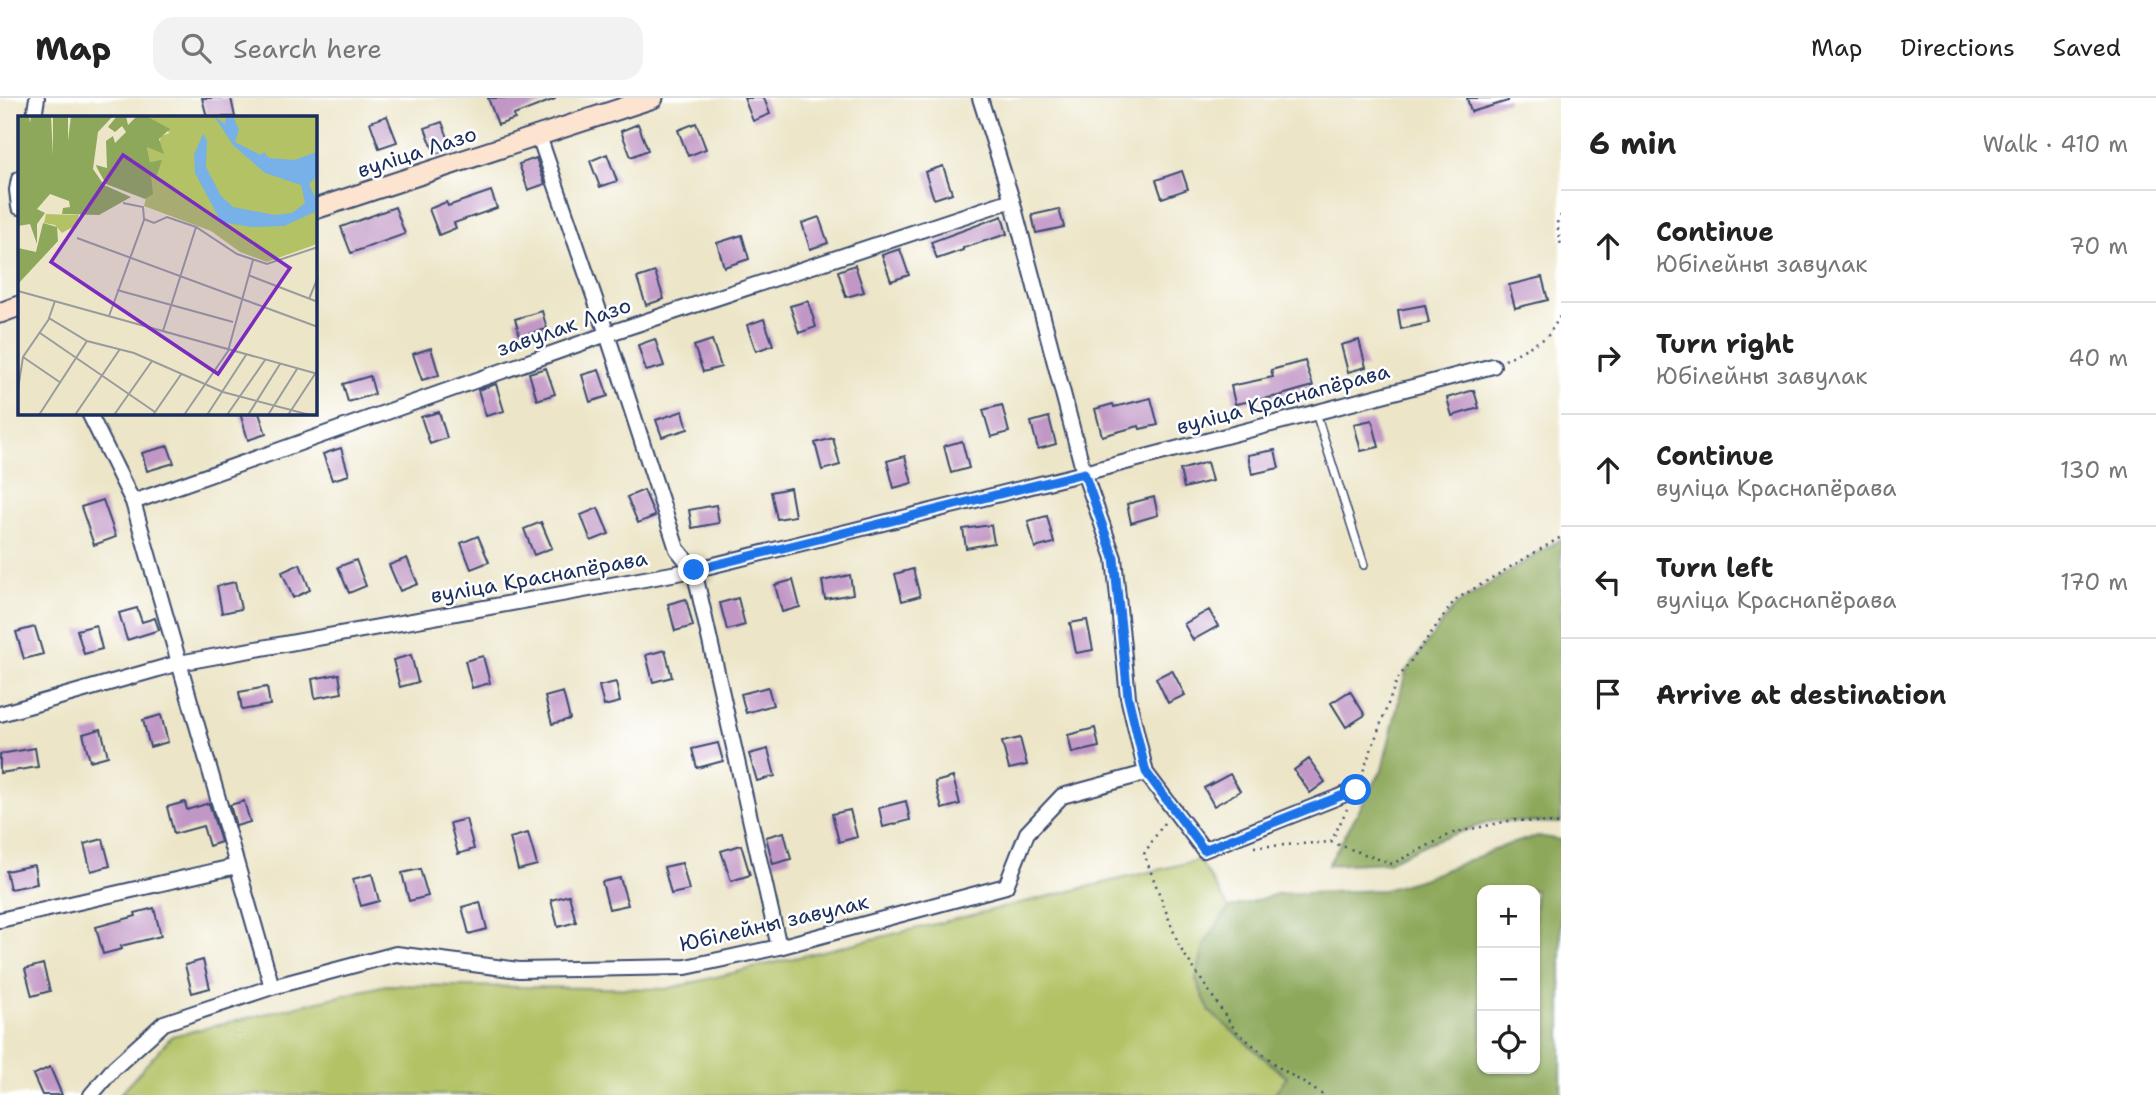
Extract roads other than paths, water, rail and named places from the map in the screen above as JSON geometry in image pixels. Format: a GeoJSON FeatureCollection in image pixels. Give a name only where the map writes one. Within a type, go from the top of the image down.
{"type":"FeatureCollection","features":[{"type":"Feature","properties":{"kind":"main road","name":"вуліца Лазо"},"geometry":{"type":"LineString","coordinates":[[317,208],[653,98]]}},
{"type":"Feature","properties":{"kind":"main road"},"geometry":{"type":"LineString","coordinates":[[0,313],[18,306]]}},
{"type":"Feature","properties":{"kind":"street"},"geometry":{"type":"LineString","coordinates":[[34,116],[37,98]]}},
{"type":"Feature","properties":{"kind":"street"},"geometry":{"type":"LineString","coordinates":[[980,98],[1012,201],[1084,473],[1114,558],[1128,697],[1146,772],[1204,850],[1356,790]]}},
{"type":"Feature","properties":{"kind":"street"},"geometry":{"type":"LineString","coordinates":[[539,136],[677,549],[694,570],[779,947]]}},
{"type":"Feature","properties":{"kind":"street","name":"завулак Лазо"},"geometry":{"type":"LineString","coordinates":[[133,502],[607,334],[1012,201]]}},
{"type":"Feature","properties":{"kind":"street","name":"вуліца Краснапёрава"},"geometry":{"type":"LineString","coordinates":[[0,714],[179,663],[694,570],[1084,473],[1493,366]]}},
{"type":"Feature","properties":{"kind":"street"},"geometry":{"type":"LineString","coordinates":[[90,415],[133,502],[272,988]]}},
{"type":"Feature","properties":{"kind":"street","name":"Юбілейны завулак"},"geometry":{"type":"LineString","coordinates":[[91,1095],[114,1068],[164,1023],[272,988],[396,954],[519,970],[686,967],[779,947],[1006,886],[1027,833],[1062,796],[1146,772]]}},
{"type":"Feature","properties":{"kind":"street"},"geometry":{"type":"LineString","coordinates":[[0,920],[237,866]]}},
{"type":"Feature","properties":{"kind":"lane"},"geometry":{"type":"LineString","coordinates":[[1316,413],[1364,565]]}}]}
